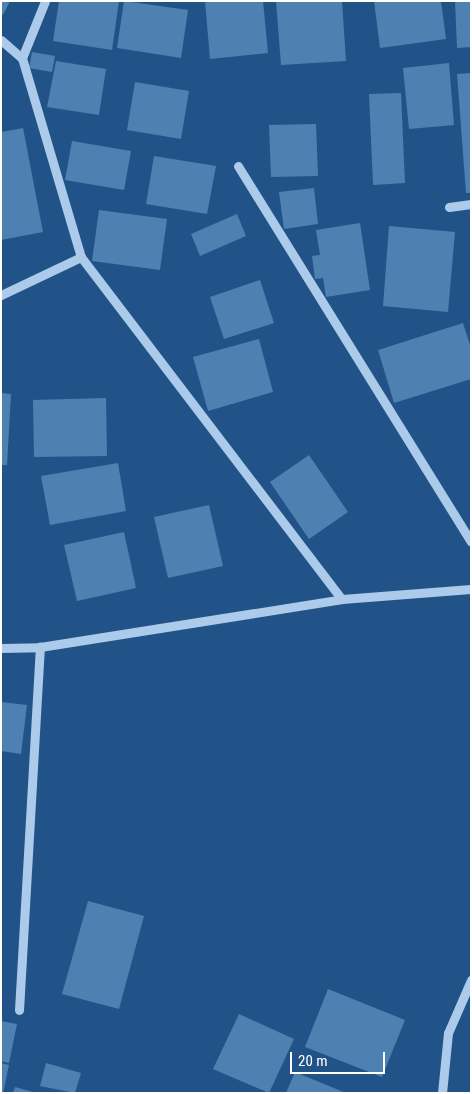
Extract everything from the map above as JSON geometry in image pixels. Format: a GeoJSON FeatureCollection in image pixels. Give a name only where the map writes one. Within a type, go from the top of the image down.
{"type":"FeatureCollection","features":[{"type":"Feature","properties":{"kind":"street"},"geometry":{"type":"LineString","coordinates":[[22,58],[45,1]]}},
{"type":"Feature","properties":{"kind":"street"},"geometry":{"type":"LineString","coordinates":[[1,40],[22,58],[81,257],[342,599]]}},
{"type":"Feature","properties":{"kind":"street"},"geometry":{"type":"LineString","coordinates":[[238,166],[471,542]]}},
{"type":"Feature","properties":{"kind":"street"},"geometry":{"type":"LineString","coordinates":[[449,207],[471,204]]}},
{"type":"Feature","properties":{"kind":"street"},"geometry":{"type":"LineString","coordinates":[[1,295],[81,257]]}},
{"type":"Feature","properties":{"kind":"street"},"geometry":{"type":"LineString","coordinates":[[1,648],[40,647],[342,599],[471,589]]}},
{"type":"Feature","properties":{"kind":"street"},"geometry":{"type":"LineString","coordinates":[[19,1010],[40,647]]}},
{"type":"Feature","properties":{"kind":"street"},"geometry":{"type":"LineString","coordinates":[[442,1093],[448,1033],[471,980]]}},
{"type":"Feature","properties":{"kind":"building"},"geometry":{"type":"Polygon","coordinates":[[[1,1],[10,1],[3,15],[1,14],[1,1]]]}},
{"type":"Feature","properties":{"kind":"building"},"geometry":{"type":"Polygon","coordinates":[[[59,1],[119,1],[112,50],[53,41],[59,1]]]}},
{"type":"Feature","properties":{"kind":"building"},"geometry":{"type":"Polygon","coordinates":[[[124,1],[188,10],[181,58],[117,48],[124,1]]]}},
{"type":"Feature","properties":{"kind":"building"},"geometry":{"type":"Polygon","coordinates":[[[205,1],[263,1],[268,53],[210,59],[205,1]]]}},
{"type":"Feature","properties":{"kind":"building"},"geometry":{"type":"Polygon","coordinates":[[[276,1],[342,1],[346,61],[281,65],[276,1]]]}},
{"type":"Feature","properties":{"kind":"building"},"geometry":{"type":"Polygon","coordinates":[[[374,1],[441,1],[446,39],[380,48],[374,1]]]}},
{"type":"Feature","properties":{"kind":"building"},"geometry":{"type":"Polygon","coordinates":[[[455,1],[471,1],[471,47],[457,48],[455,1]]]}},
{"type":"Feature","properties":{"kind":"building"},"geometry":{"type":"Polygon","coordinates":[[[32,52],[55,56],[52,72],[29,68],[32,52]]]}},
{"type":"Feature","properties":{"kind":"building"},"geometry":{"type":"Polygon","coordinates":[[[56,61],[106,69],[99,115],[47,107],[56,61]]]}},
{"type":"Feature","properties":{"kind":"building"},"geometry":{"type":"Polygon","coordinates":[[[449,63],[454,125],[409,129],[403,68],[449,63]]]}},
{"type":"Feature","properties":{"kind":"building"},"geometry":{"type":"Polygon","coordinates":[[[471,73],[471,193],[466,193],[457,74],[471,73]]]}},
{"type":"Feature","properties":{"kind":"building"},"geometry":{"type":"Polygon","coordinates":[[[135,82],[189,91],[181,139],[127,130],[135,82]]]}},
{"type":"Feature","properties":{"kind":"building"},"geometry":{"type":"Polygon","coordinates":[[[401,93],[405,183],[373,185],[369,94],[401,93]]]}},
{"type":"Feature","properties":{"kind":"building"},"geometry":{"type":"Polygon","coordinates":[[[316,124],[318,176],[271,177],[269,125],[316,124]]]}},
{"type":"Feature","properties":{"kind":"building"},"geometry":{"type":"Polygon","coordinates":[[[23,128],[43,232],[1,240],[1,132],[23,128]]]}},
{"type":"Feature","properties":{"kind":"building"},"geometry":{"type":"Polygon","coordinates":[[[72,141],[131,151],[124,190],[65,180],[72,141]]]}},
{"type":"Feature","properties":{"kind":"building"},"geometry":{"type":"Polygon","coordinates":[[[154,156],[216,166],[207,214],[146,204],[154,156]]]}},
{"type":"Feature","properties":{"kind":"building"},"geometry":{"type":"Polygon","coordinates":[[[314,188],[318,224],[284,229],[279,192],[314,188]]]}},
{"type":"Feature","properties":{"kind":"building"},"geometry":{"type":"Polygon","coordinates":[[[99,210],[167,219],[160,270],[92,261],[99,210]]]}},
{"type":"Feature","properties":{"kind":"building"},"geometry":{"type":"Polygon","coordinates":[[[237,214],[246,236],[200,256],[191,234],[237,214]]]}},
{"type":"Feature","properties":{"kind":"building"},"geometry":{"type":"Polygon","coordinates":[[[360,223],[370,290],[326,297],[323,278],[315,279],[312,256],[320,255],[316,230],[360,223]]]}},
{"type":"Feature","properties":{"kind":"building"},"geometry":{"type":"Polygon","coordinates":[[[389,226],[455,232],[448,312],[383,306],[389,226]]]}},
{"type":"Feature","properties":{"kind":"building"},"geometry":{"type":"Polygon","coordinates":[[[260,280],[274,323],[224,339],[210,297],[260,280]]]}},
{"type":"Feature","properties":{"kind":"building"},"geometry":{"type":"Polygon","coordinates":[[[463,323],[471,348],[471,379],[394,403],[378,350],[463,323]]]}},
{"type":"Feature","properties":{"kind":"building"},"geometry":{"type":"Polygon","coordinates":[[[259,339],[273,392],[208,411],[193,357],[259,339]]]}},
{"type":"Feature","properties":{"kind":"building"},"geometry":{"type":"Polygon","coordinates":[[[1,393],[11,394],[7,465],[1,465],[1,393]]]}},
{"type":"Feature","properties":{"kind":"building"},"geometry":{"type":"Polygon","coordinates":[[[106,398],[107,456],[34,457],[33,400],[106,398]]]}},
{"type":"Feature","properties":{"kind":"building"},"geometry":{"type":"Polygon","coordinates":[[[309,455],[348,512],[309,539],[270,482],[309,455]]]}},
{"type":"Feature","properties":{"kind":"building"},"geometry":{"type":"Polygon","coordinates":[[[118,463],[126,511],[50,525],[41,476],[118,463]]]}},
{"type":"Feature","properties":{"kind":"building"},"geometry":{"type":"Polygon","coordinates":[[[209,505],[223,566],[168,578],[154,517],[209,505]]]}},
{"type":"Feature","properties":{"kind":"building"},"geometry":{"type":"Polygon","coordinates":[[[124,532],[136,588],[77,601],[64,545],[124,532]]]}},
{"type":"Feature","properties":{"kind":"building"},"geometry":{"type":"Polygon","coordinates":[[[1,702],[27,705],[21,754],[1,751],[1,702]]]}},
{"type":"Feature","properties":{"kind":"building"},"geometry":{"type":"Polygon","coordinates":[[[88,901],[144,916],[119,1009],[62,994],[88,901]]]}},
{"type":"Feature","properties":{"kind":"building"},"geometry":{"type":"Polygon","coordinates":[[[328,989],[405,1020],[382,1077],[305,1047],[328,989]]]}},
{"type":"Feature","properties":{"kind":"building"},"geometry":{"type":"Polygon","coordinates":[[[239,1014],[294,1039],[269,1093],[213,1069],[239,1014]]]}},
{"type":"Feature","properties":{"kind":"building"},"geometry":{"type":"Polygon","coordinates":[[[1,1021],[17,1024],[9,1063],[1,1061],[1,1021]]]}},
{"type":"Feature","properties":{"kind":"building"},"geometry":{"type":"Polygon","coordinates":[[[1,1063],[9,1065],[3,1093],[1,1093],[1,1063]]]}},
{"type":"Feature","properties":{"kind":"building"},"geometry":{"type":"Polygon","coordinates":[[[46,1063],[81,1073],[75,1093],[40,1086],[46,1063]]]}},
{"type":"Feature","properties":{"kind":"building"},"geometry":{"type":"Polygon","coordinates":[[[295,1072],[346,1093],[286,1093],[295,1072]]]}},
{"type":"Feature","properties":{"kind":"building"},"geometry":{"type":"Polygon","coordinates":[[[15,1087],[33,1092],[33,1093],[13,1093],[15,1087]]]}}]}
